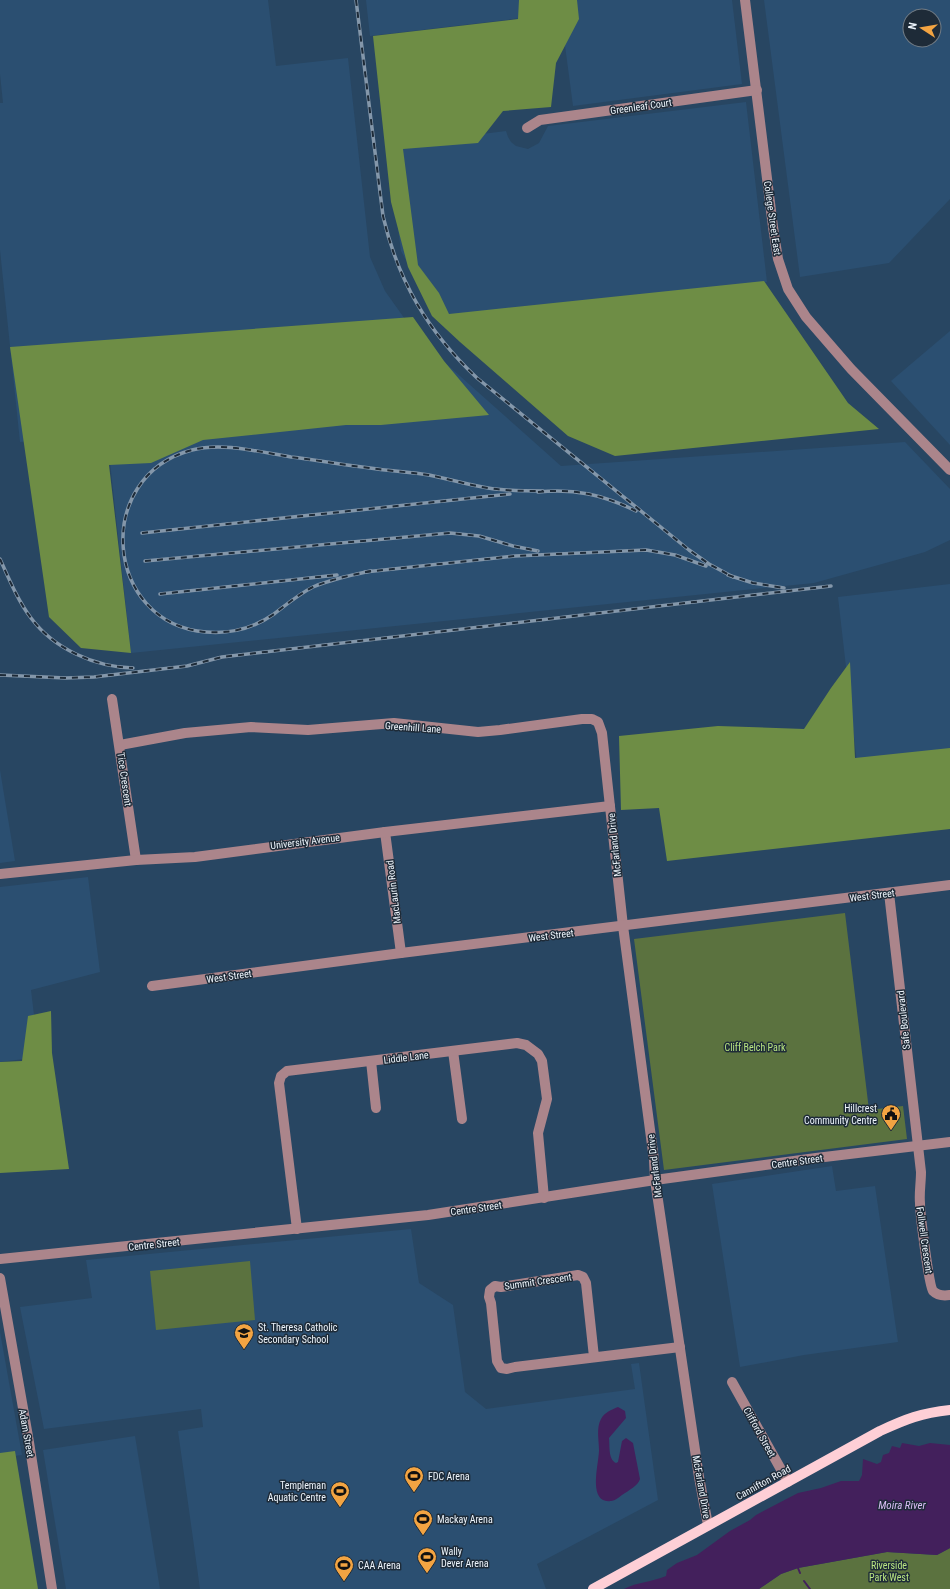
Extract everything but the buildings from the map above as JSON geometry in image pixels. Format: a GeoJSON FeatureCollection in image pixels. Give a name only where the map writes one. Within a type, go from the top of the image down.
{"type":"FeatureCollection","features":[{"type":"Feature","properties":{"kind":"main road","name":"Cannifton Road"},"geometry":{"type":"LineString","coordinates":[[593,1589],[880,1431],[926,1412],[950,1410]]}},
{"type":"Feature","properties":{"kind":"street","name":"College Street East"},"geometry":{"type":"LineString","coordinates":[[745,0],[773,227],[778,259],[788,289],[806,318],[851,369],[950,470]]}},
{"type":"Feature","properties":{"kind":"street","name":"Greenleaf Court"},"geometry":{"type":"LineString","coordinates":[[527,128],[540,120],[757,90]]}},
{"type":"Feature","properties":{"kind":"street","name":"Tice Crescent"},"geometry":{"type":"LineString","coordinates":[[112,699],[136,860]]}},
{"type":"Feature","properties":{"kind":"street","name":"Greenhill Lane"},"geometry":{"type":"LineString","coordinates":[[120,745],[186,733],[251,727],[308,730],[394,724],[478,732],[592,719],[598,722],[602,733],[610,806]]}},
{"type":"Feature","properties":{"kind":"street","name":"University Avenue"},"geometry":{"type":"LineString","coordinates":[[0,874],[136,860],[194,857],[385,832],[610,806]]}},
{"type":"Feature","properties":{"kind":"street","name":"McFarland Drive"},"geometry":{"type":"LineString","coordinates":[[610,806],[623,926],[654,1160],[655,1180],[699,1477],[708,1525]]}},
{"type":"Feature","properties":{"kind":"street","name":"MacLaurin Road"},"geometry":{"type":"LineString","coordinates":[[385,832],[401,953]]}},
{"type":"Feature","properties":{"kind":"street","name":"West Street"},"geometry":{"type":"LineString","coordinates":[[152,986],[401,953],[950,885]]}},
{"type":"Feature","properties":{"kind":"street","name":"Safe Boulevard"},"geometry":{"type":"LineString","coordinates":[[889,893],[918,1147]]}},
{"type":"Feature","properties":{"kind":"street","name":"Liddle Lane"},"geometry":{"type":"LineString","coordinates":[[297,1229],[279,1083],[280,1076],[287,1071],[517,1043],[526,1045],[538,1054],[542,1061],[547,1099],[538,1133],[544,1198]]}},
{"type":"Feature","properties":{"kind":"street"},"geometry":{"type":"LineString","coordinates":[[454,1051],[462,1119]]}},
{"type":"Feature","properties":{"kind":"street"},"geometry":{"type":"LineString","coordinates":[[371,1061],[376,1108]]}},
{"type":"Feature","properties":{"kind":"street","name":"Centre Street"},"geometry":{"type":"LineString","coordinates":[[0,1259],[428,1215],[655,1180],[816,1158],[950,1142]]}},
{"type":"Feature","properties":{"kind":"street","name":"Follwell Crescent"},"geometry":{"type":"LineString","coordinates":[[918,1147],[921,1181],[920,1205],[932,1289],[938,1295],[950,1295]]}},
{"type":"Feature","properties":{"kind":"street","name":"Summit Crescent"},"geometry":{"type":"LineString","coordinates":[[594,1357],[586,1283],[584,1277],[578,1275],[509,1286],[495,1286],[490,1290],[488,1297],[491,1310],[496,1362],[501,1368],[507,1369],[680,1347]]}},
{"type":"Feature","properties":{"kind":"street","name":"Adam Street"},"geometry":{"type":"LineString","coordinates":[[0,1278],[29,1442],[52,1589]]}},
{"type":"Feature","properties":{"kind":"street","name":"Clifford Street"},"geometry":{"type":"LineString","coordinates":[[732,1382],[788,1482]]}},
{"type":"Feature","properties":{"kind":"shaded area"},"geometry":{"type":"Polygon","coordinates":[[[0,0],[268,0],[276,66],[348,58],[370,257],[385,291],[407,322],[433,352],[561,466],[905,442],[950,489],[950,540],[925,552],[814,583],[131,653],[107,435],[20,442],[0,250],[0,103],[3,103],[0,74],[0,0]]]}},
{"type":"Feature","properties":{"kind":"shaded area"},"geometry":{"type":"Polygon","coordinates":[[[366,0],[528,0],[530,17],[370,36],[366,0]]]}},
{"type":"Feature","properties":{"kind":"shaded area"},"geometry":{"type":"Polygon","coordinates":[[[559,0],[732,0],[742,84],[573,106],[559,0]]]}},
{"type":"Feature","properties":{"kind":"shaded area"},"geometry":{"type":"Polygon","coordinates":[[[764,0],[950,0],[950,199],[889,263],[800,277],[764,0]]]}},
{"type":"Feature","properties":{"kind":"shaded area"},"geometry":{"type":"Polygon","coordinates":[[[746,102],[767,282],[451,322],[415,277],[401,251],[387,146],[506,131],[511,142],[516,146],[528,149],[539,143],[548,126],[746,102]]]}},
{"type":"Feature","properties":{"kind":"shaded area"},"geometry":{"type":"Polygon","coordinates":[[[950,331],[950,445],[891,381],[950,331]]]}},
{"type":"Feature","properties":{"kind":"shaded area"},"geometry":{"type":"Polygon","coordinates":[[[950,584],[950,752],[857,763],[838,597],[950,584]]]}},
{"type":"Feature","properties":{"kind":"shaded area"},"geometry":{"type":"Polygon","coordinates":[[[0,770],[15,861],[0,863],[0,770]]]}},
{"type":"Feature","properties":{"kind":"shaded area"},"geometry":{"type":"Polygon","coordinates":[[[88,877],[100,972],[31,990],[39,1057],[0,1062],[0,887],[88,877]]]}},
{"type":"Feature","properties":{"kind":"shaded area"},"geometry":{"type":"Polygon","coordinates":[[[832,1166],[836,1191],[875,1186],[898,1342],[804,1355],[740,1367],[712,1184],[832,1166]]]}},
{"type":"Feature","properties":{"kind":"shaded area"},"geometry":{"type":"Polygon","coordinates":[[[411,1229],[419,1283],[453,1305],[465,1392],[486,1409],[635,1389],[631,1364],[639,1363],[658,1500],[537,1564],[546,1589],[200,1589],[178,1431],[203,1427],[201,1409],[44,1429],[20,1307],[92,1298],[86,1260],[411,1229]]]}},
{"type":"Feature","properties":{"kind":"shaded area"},"geometry":{"type":"Polygon","coordinates":[[[0,1332],[22,1455],[0,1458],[0,1332]]]}},
{"type":"Feature","properties":{"kind":"shaded area"},"geometry":{"type":"Polygon","coordinates":[[[135,1436],[160,1589],[66,1589],[43,1450],[135,1436]]]}},
{"type":"Feature","properties":{"kind":"green space"},"geometry":{"type":"Polygon","coordinates":[[[519,0],[577,0],[579,19],[556,63],[551,107],[503,111],[478,143],[403,149],[418,265],[439,293],[449,314],[764,281],[848,403],[879,429],[615,456],[568,436],[432,316],[408,267],[391,202],[373,36],[518,19],[519,0]]]}},
{"type":"Feature","properties":{"kind":"green space"},"geometry":{"type":"Polygon","coordinates":[[[413,317],[444,361],[489,415],[381,425],[346,425],[203,440],[151,463],[109,465],[131,653],[81,648],[49,617],[10,347],[413,317]]]}},
{"type":"Feature","properties":{"kind":"green space"},"geometry":{"type":"Polygon","coordinates":[[[850,662],[855,758],[950,748],[950,829],[667,861],[659,808],[621,810],[619,736],[718,726],[804,729],[850,662]]]}},
{"type":"Feature","properties":{"kind":"green space","name":"Cliff Belch Park"},"geometry":{"type":"Polygon","coordinates":[[[845,913],[869,1110],[903,1106],[907,1139],[664,1170],[634,939],[845,913]]]}},
{"type":"Feature","properties":{"kind":"green space"},"geometry":{"type":"Polygon","coordinates":[[[51,1011],[52,1053],[69,1169],[0,1173],[0,1062],[22,1061],[28,1016],[51,1011]]]}},
{"type":"Feature","properties":{"kind":"green space"},"geometry":{"type":"Polygon","coordinates":[[[250,1261],[255,1320],[156,1330],[150,1271],[250,1261]]]}},
{"type":"Feature","properties":{"kind":"green space"},"geometry":{"type":"Polygon","coordinates":[[[15,1451],[38,1589],[0,1589],[0,1453],[15,1451]]]}},
{"type":"Feature","properties":{"kind":"green space","name":"Riverside Park West"},"geometry":{"type":"Polygon","coordinates":[[[950,1548],[950,1589],[759,1589],[781,1574],[798,1568],[887,1552],[937,1555],[950,1548]]]}},
{"type":"Feature","properties":{"kind":"water"},"geometry":{"type":"Polygon","coordinates":[[[618,1407],[625,1411],[626,1418],[609,1438],[612,1459],[616,1463],[618,1462],[622,1441],[626,1438],[633,1443],[640,1479],[633,1488],[615,1500],[608,1501],[603,1500],[599,1496],[596,1484],[599,1450],[598,1430],[599,1423],[604,1415],[618,1407]]]}},
{"type":"Feature","properties":{"kind":"water","name":"Moira River"},"geometry":{"type":"Polygon","coordinates":[[[902,1443],[919,1446],[930,1443],[950,1445],[950,1548],[937,1555],[887,1552],[798,1568],[781,1574],[759,1589],[624,1589],[666,1576],[667,1570],[677,1563],[697,1555],[730,1531],[756,1515],[798,1493],[821,1488],[841,1481],[859,1481],[862,1475],[863,1459],[877,1464],[881,1462],[883,1455],[889,1453],[892,1446],[900,1448],[902,1443]]]}},
{"type":"Feature","properties":{"kind":"waterway"},"geometry":{"type":"LineString","coordinates":[[798,1568],[800,1573]]}},
{"type":"Feature","properties":{"kind":"waterway"},"geometry":{"type":"LineString","coordinates":[[804,1581],[810,1589]]}},
{"type":"Feature","properties":{"kind":"railway"},"geometry":{"type":"LineString","coordinates":[[356,0],[383,216],[389,240],[406,284],[430,324],[444,342],[477,378],[689,550],[709,564],[733,577]]}},
{"type":"Feature","properties":{"kind":"railway"},"geometry":{"type":"LineString","coordinates":[[371,571],[335,579],[313,587],[266,619],[242,629],[224,632],[206,632],[172,623],[147,604],[130,578],[123,548],[126,517],[138,488],[160,465],[192,450],[216,447],[229,447],[291,457],[429,475],[495,489],[543,491]]}},
{"type":"Feature","properties":{"kind":"railway"},"geometry":{"type":"LineString","coordinates":[[538,492],[564,491],[588,494],[624,505],[636,511]]}},
{"type":"Feature","properties":{"kind":"railway"},"geometry":{"type":"LineString","coordinates":[[142,533],[510,494]]}},
{"type":"Feature","properties":{"kind":"railway"},"geometry":{"type":"LineString","coordinates":[[145,561],[450,533],[479,536],[513,546],[538,551]]}},
{"type":"Feature","properties":{"kind":"railway"},"geometry":{"type":"LineString","coordinates":[[365,572],[515,556],[646,550],[675,555],[706,566]]}},
{"type":"Feature","properties":{"kind":"railway"},"geometry":{"type":"LineString","coordinates":[[0,559],[14,590],[26,611],[40,629],[51,639],[63,647],[90,660],[119,667],[133,668]]}},
{"type":"Feature","properties":{"kind":"railway"},"geometry":{"type":"LineString","coordinates":[[160,594],[337,575]]}},
{"type":"Feature","properties":{"kind":"railway"},"geometry":{"type":"LineString","coordinates":[[728,575],[753,583],[784,588]]}},
{"type":"Feature","properties":{"kind":"railway"},"geometry":{"type":"LineString","coordinates":[[0,675],[66,678],[94,677],[187,666],[222,657],[831,586]]}},
{"type":"Feature","properties":{"kind":"place","name":"Hillcrest Community Centre"},"geometry":{"type":"Point","coordinates":[891,1131]}},
{"type":"Feature","properties":{"kind":"place","name":"St. Theresa Catholic Secondary School"},"geometry":{"type":"Point","coordinates":[244,1350]}},
{"type":"Feature","properties":{"kind":"place","name":"FDC Arena"},"geometry":{"type":"Point","coordinates":[414,1493]}},
{"type":"Feature","properties":{"kind":"place","name":"Templeman Aquatic Centre"},"geometry":{"type":"Point","coordinates":[340,1508]}},
{"type":"Feature","properties":{"kind":"place","name":"Mackay Arena"},"geometry":{"type":"Point","coordinates":[423,1536]}},
{"type":"Feature","properties":{"kind":"place","name":"Wally Dever Arena"},"geometry":{"type":"Point","coordinates":[427,1574]}},
{"type":"Feature","properties":{"kind":"place","name":"CAA Arena"},"geometry":{"type":"Point","coordinates":[344,1582]}}]}
